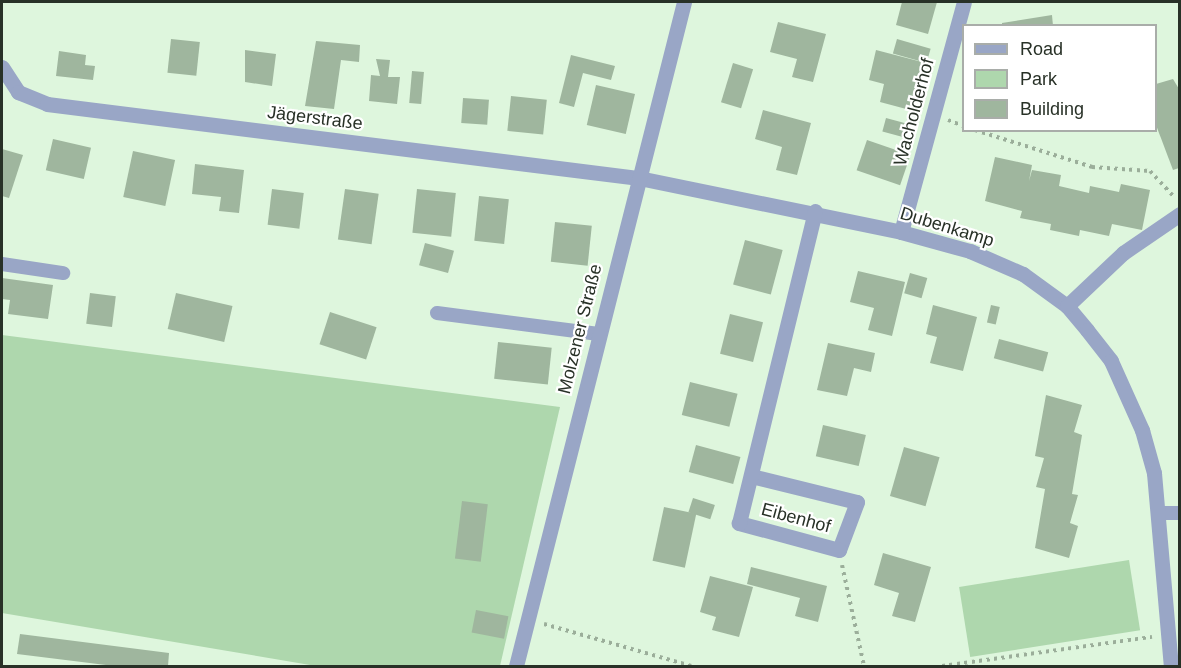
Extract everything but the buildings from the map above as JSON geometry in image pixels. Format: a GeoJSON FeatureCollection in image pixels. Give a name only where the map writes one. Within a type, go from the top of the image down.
{"type":"FeatureCollection","features":[{"type":"Feature","properties":{"kind":"street","name":"Molzener Straße"},"geometry":{"type":"LineString","coordinates":[[516,666],[598,334],[684,2]]}},
{"type":"Feature","properties":{"kind":"street","name":"Wacholderhof"},"geometry":{"type":"LineString","coordinates":[[902,232],[964,2]]}},
{"type":"Feature","properties":{"kind":"street","name":"Jägerstraße"},"geometry":{"type":"LineString","coordinates":[[2,67],[18,92],[47,104],[639,178]]}},
{"type":"Feature","properties":{"kind":"street","name":"Dubenkamp"},"geometry":{"type":"LineString","coordinates":[[639,178],[816,211],[970,251],[1023,274],[1067,306],[1111,362],[1128,396],[1154,473],[1172,666]]}},
{"type":"Feature","properties":{"kind":"street","name":"Eibenhof"},"geometry":{"type":"LineString","coordinates":[[751,476],[857,502],[839,550],[739,523],[816,211]]}},
{"type":"Feature","properties":{"kind":"street"},"geometry":{"type":"LineString","coordinates":[[1067,306],[1123,253],[1179,214]]}},
{"type":"Feature","properties":{"kind":"lane"},"geometry":{"type":"LineString","coordinates":[[2,264],[63,273]]}},
{"type":"Feature","properties":{"kind":"lane"},"geometry":{"type":"LineString","coordinates":[[437,313],[598,334]]}},
{"type":"Feature","properties":{"kind":"lane"},"geometry":{"type":"LineString","coordinates":[[1159,513],[1179,513]]}},
{"type":"Feature","properties":{"kind":"path"},"geometry":{"type":"LineString","coordinates":[[981,132],[1092,167],[1150,171],[1179,203]]}},
{"type":"Feature","properties":{"kind":"path"},"geometry":{"type":"LineString","coordinates":[[839,550],[864,666]]}},
{"type":"Feature","properties":{"kind":"path"},"geometry":{"type":"LineString","coordinates":[[529,620],[691,666]]}},
{"type":"Feature","properties":{"kind":"path"},"geometry":{"type":"LineString","coordinates":[[942,666],[1170,634]]}},
{"type":"Feature","properties":{"kind":"green space"},"geometry":{"type":"Polygon","coordinates":[[[2,335],[560,407],[500,666],[316,666],[2,613],[2,335]]]}},
{"type":"Feature","properties":{"kind":"green space"},"geometry":{"type":"Polygon","coordinates":[[[1129,560],[1140,630],[970,657],[959,587],[1129,560]]]}}]}
